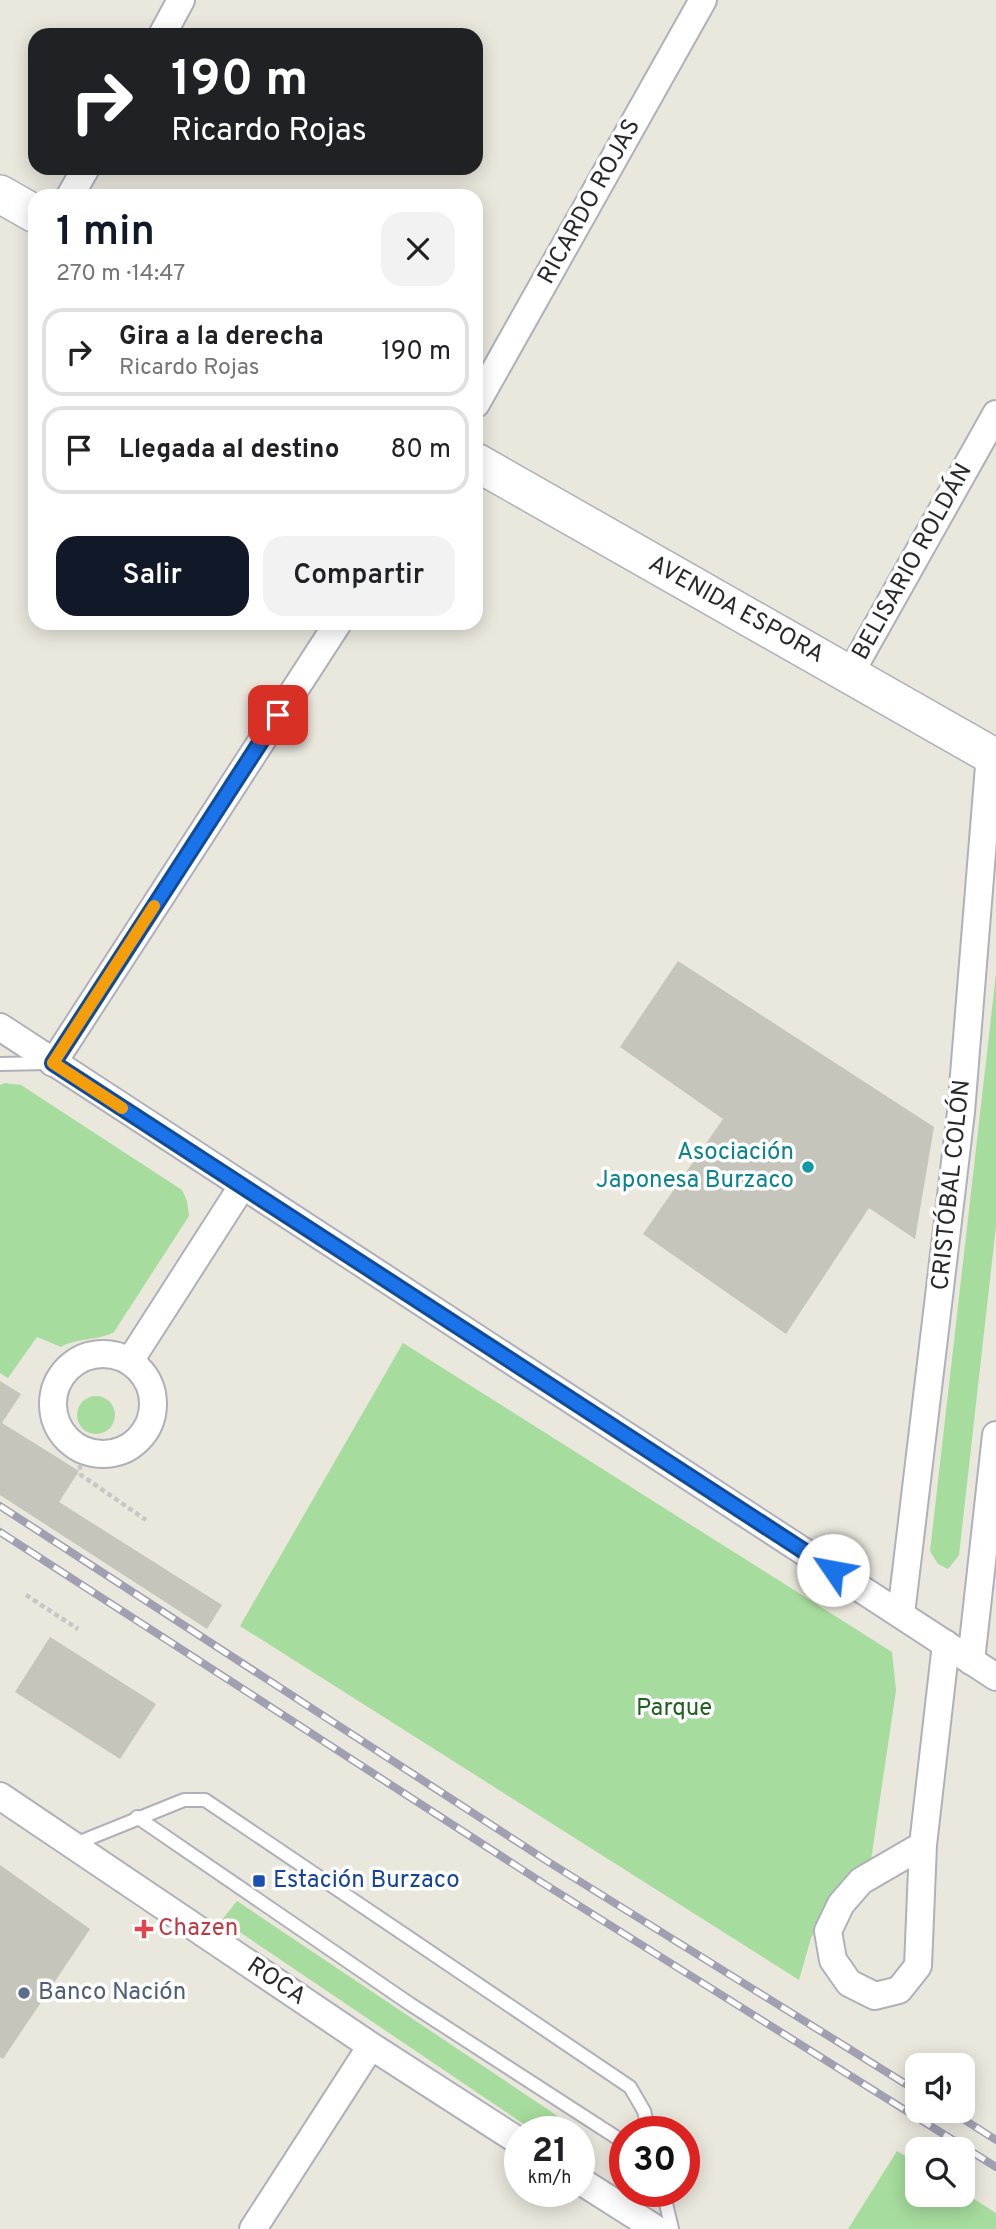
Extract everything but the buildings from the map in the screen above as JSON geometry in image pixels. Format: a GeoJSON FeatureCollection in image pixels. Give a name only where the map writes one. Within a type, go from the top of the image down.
{"type":"FeatureCollection","features":[{"type":"Feature","properties":{"kind":"main road"},"geometry":{"type":"LineString","coordinates":[[0,194],[28,210]]}},
{"type":"Feature","properties":{"kind":"main road","name":"AVENIDA ESPORA"},"geometry":{"type":"LineString","coordinates":[[483,466],[993,756]]}},
{"type":"Feature","properties":{"kind":"street"},"geometry":{"type":"LineString","coordinates":[[166,28],[181,0]]}},
{"type":"Feature","properties":{"kind":"street","name":"RICARDO ROJAS"},"geometry":{"type":"LineString","coordinates":[[483,392],[703,0]]}},
{"type":"Feature","properties":{"kind":"street","name":"BELISARIO ROLDÁN"},"geometry":{"type":"LineString","coordinates":[[850,674],[996,414]]}},
{"type":"Feature","properties":{"kind":"street"},"geometry":{"type":"LineString","coordinates":[[53,1063],[333,630]]}},
{"type":"Feature","properties":{"kind":"street","name":"CRISTÓBAL COLÓN"},"geometry":{"type":"LineString","coordinates":[[901,1615],[961,1112],[993,756]]}},
{"type":"Feature","properties":{"kind":"street"},"geometry":{"type":"LineString","coordinates":[[0,1027],[241,1188],[996,1677]]}},
{"type":"Feature","properties":{"kind":"street"},"geometry":{"type":"LineString","coordinates":[[130,1361],[241,1188]]}},
{"type":"Feature","properties":{"kind":"street"},"geometry":{"type":"LineString","coordinates":[[113,1354],[130,1361],[142,1371],[150,1384],[154,1400],[153,1416],[146,1430],[136,1443],[108,1455],[92,1454],[77,1448],[64,1436],[55,1421],[53,1404],[56,1386],[65,1372],[87,1357],[113,1354]]}},
{"type":"Feature","properties":{"kind":"street"},"geometry":{"type":"LineString","coordinates":[[971,1661],[996,1435]]}},
{"type":"Feature","properties":{"kind":"street"},"geometry":{"type":"LineString","coordinates":[[923,1845],[861,1881],[841,1904],[828,1931],[833,1960],[849,1983],[875,1997],[899,1990],[918,1966],[923,1845],[946,1644]]}},
{"type":"Feature","properties":{"kind":"street","name":"ROCA"},"geometry":{"type":"LineString","coordinates":[[0,1796],[75,1844],[371,2046],[504,2132]]}},
{"type":"Feature","properties":{"kind":"street"},"geometry":{"type":"LineString","coordinates":[[253,2229],[371,2046]]}},
{"type":"Feature","properties":{"kind":"street"},"geometry":{"type":"LineString","coordinates":[[595,2190],[656,2229]]}},
{"type":"Feature","properties":{"kind":"lane"},"geometry":{"type":"LineString","coordinates":[[0,1064],[53,1063]]}},
{"type":"Feature","properties":{"kind":"lane"},"geometry":{"type":"LineString","coordinates":[[75,1844],[184,1800],[205,1800],[612,2073],[630,2087],[645,2116]]}},
{"type":"Feature","properties":{"kind":"lane"},"geometry":{"type":"LineString","coordinates":[[137,1817],[410,2004],[609,2133]]}},
{"type":"Feature","properties":{"kind":"lane"},"geometry":{"type":"LineString","coordinates":[[667,2207],[672,2229]]}},
{"type":"Feature","properties":{"kind":"path"},"geometry":{"type":"LineString","coordinates":[[77,1448],[81,1475],[146,1520]]}},
{"type":"Feature","properties":{"kind":"path"},"geometry":{"type":"LineString","coordinates":[[26,1595],[79,1629]]}},
{"type":"Feature","properties":{"kind":"green space"},"geometry":{"type":"Polygon","coordinates":[[[996,974],[996,1226],[959,1555],[948,1569],[938,1564],[930,1551],[996,974]]]}},
{"type":"Feature","properties":{"kind":"green space"},"geometry":{"type":"Polygon","coordinates":[[[0,1085],[21,1085],[182,1190],[189,1216],[114,1332],[61,1347],[37,1337],[8,1378],[0,1373],[0,1085]]]}},
{"type":"Feature","properties":{"kind":"green space","name":"Parque"},"geometry":{"type":"Polygon","coordinates":[[[403,1343],[892,1652],[896,1690],[871,1860],[835,1896],[811,1938],[799,1980],[240,1626],[403,1343]]]}},
{"type":"Feature","properties":{"kind":"green space"},"geometry":{"type":"Polygon","coordinates":[[[96,1396],[109,1402],[115,1415],[109,1428],[96,1434],[83,1428],[77,1415],[83,1402],[96,1396]]]}},
{"type":"Feature","properties":{"kind":"green space"},"geometry":{"type":"Polygon","coordinates":[[[237,1901],[558,2116],[512,2116],[222,1920],[237,1901]]]}},
{"type":"Feature","properties":{"kind":"green space"},"geometry":{"type":"Polygon","coordinates":[[[897,2151],[905,2156],[905,2207],[975,2207],[975,2200],[996,2213],[996,2229],[848,2229],[897,2151]]]}},
{"type":"Feature","properties":{"kind":"railway"},"geometry":{"type":"LineString","coordinates":[[0,1506],[547,1861],[905,2084]]}},
{"type":"Feature","properties":{"kind":"railway"},"geometry":{"type":"LineString","coordinates":[[0,1532],[538,1880],[996,2167]]}},
{"type":"Feature","properties":{"kind":"railway"},"geometry":{"type":"LineString","coordinates":[[969,2123],[996,2140]]}},
{"type":"Feature","properties":{"kind":"slow traffic"},"geometry":{"type":"LineString","coordinates":[[122,1108],[53,1063],[154,906]]}},
{"type":"Feature","properties":{"kind":"place","name":"Asociación Japonesa Burzaco"},"geometry":{"type":"Point","coordinates":[808,1167]}},
{"type":"Feature","properties":{"kind":"place","name":"Estación Burzaco"},"geometry":{"type":"Point","coordinates":[259,1881]}},
{"type":"Feature","properties":{"kind":"place","name":"Chazen"},"geometry":{"type":"Point","coordinates":[144,1929]}},
{"type":"Feature","properties":{"kind":"place","name":"Banco Nación"},"geometry":{"type":"Point","coordinates":[24,1993]}},
{"type":"Feature","properties":{"kind":"route"},"geometry":{"type":"LineString","coordinates":[[278,715],[53,1063],[241,1188],[833,1570]]}}]}
